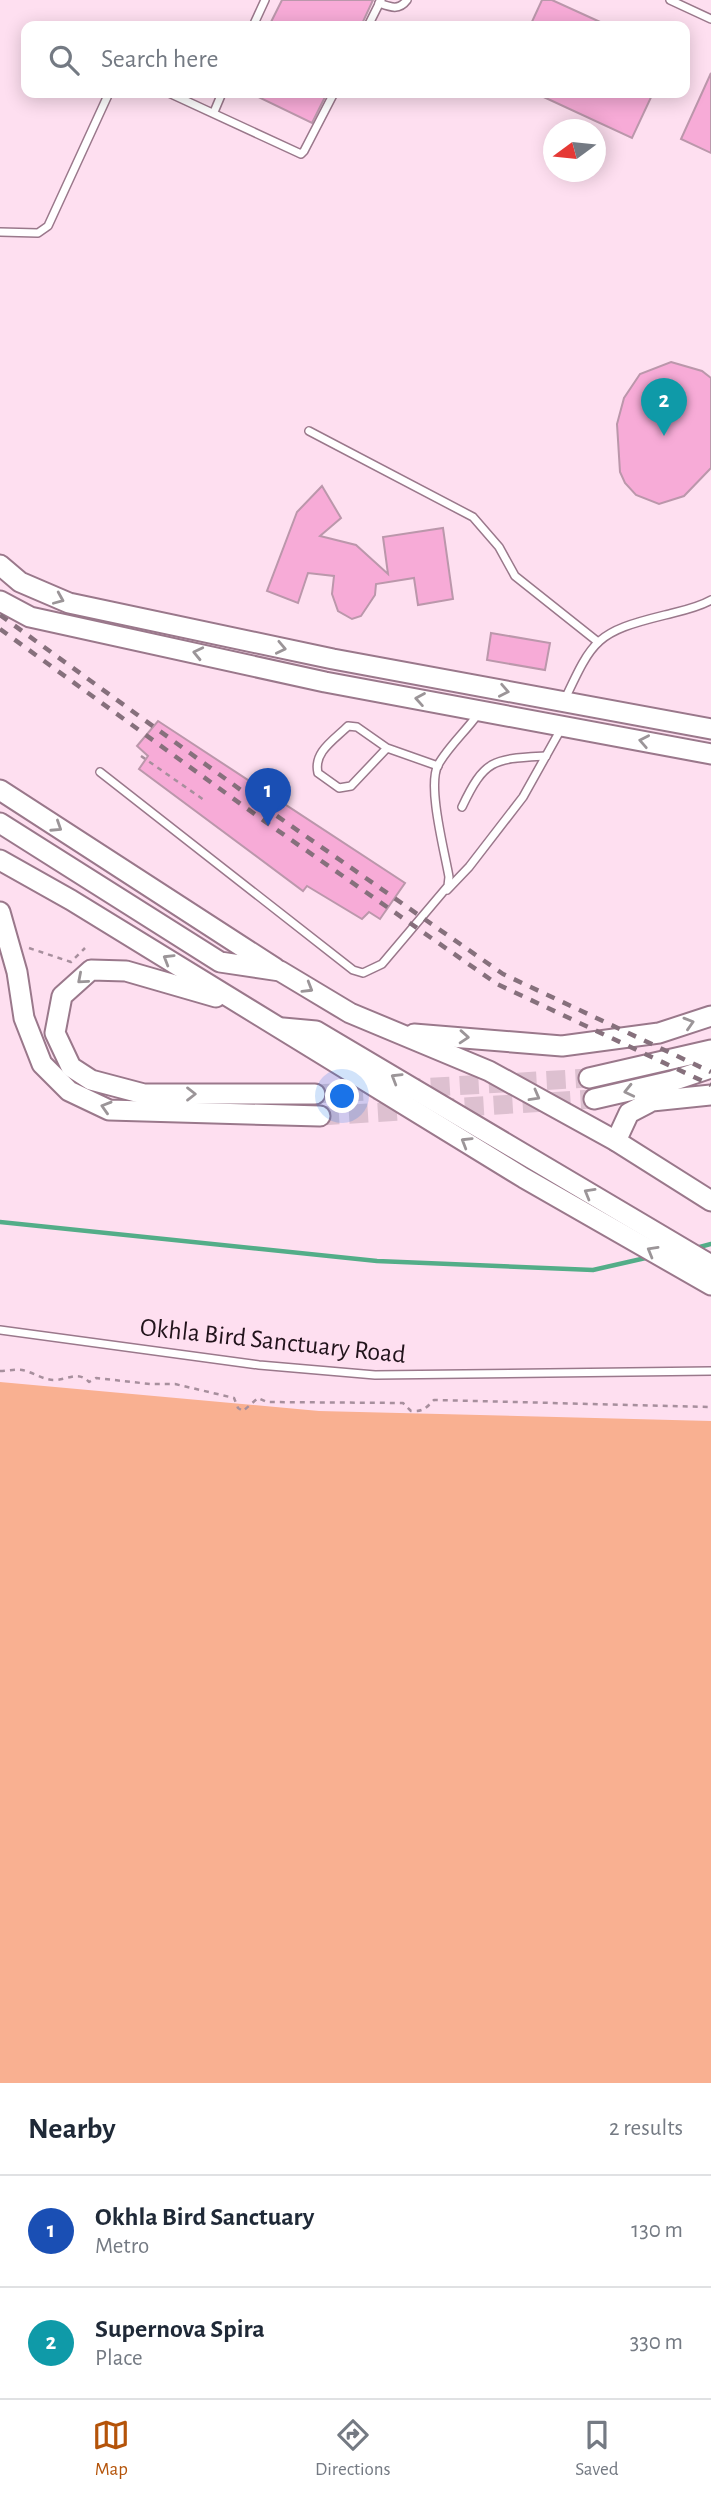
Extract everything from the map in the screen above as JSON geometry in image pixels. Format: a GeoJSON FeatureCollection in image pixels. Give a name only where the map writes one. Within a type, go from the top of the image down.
{"type":"FeatureCollection","features":[{"type":"Feature","properties":{"kind":"main road"},"geometry":{"type":"LineString","coordinates":[[0,565],[20,582],[69,603],[333,659],[711,729]]}},
{"type":"Feature","properties":{"kind":"main road"},"geometry":{"type":"LineString","coordinates":[[0,601],[30,617],[325,682],[711,754]]}},
{"type":"Feature","properties":{"kind":"main road"},"geometry":{"type":"LineString","coordinates":[[0,790],[280,971],[350,1013],[489,1071],[616,1141],[711,1201]]}},
{"type":"Feature","properties":{"kind":"main road"},"geometry":{"type":"LineString","coordinates":[[0,823],[220,962],[280,971]]}},
{"type":"Feature","properties":{"kind":"main road"},"geometry":{"type":"LineString","coordinates":[[0,860],[71,900],[524,1178],[711,1285]]}},
{"type":"Feature","properties":{"kind":"main road"},"geometry":{"type":"LineString","coordinates":[[0,912],[17,972],[24,1017],[42,1064],[69,1091],[109,1110],[320,1116]]}},
{"type":"Feature","properties":{"kind":"main road"},"geometry":{"type":"LineString","coordinates":[[240,1004],[127,971],[91,970],[62,996],[55,1033],[71,1067],[91,1080],[144,1094],[315,1094]]}},
{"type":"Feature","properties":{"kind":"main road"},"geometry":{"type":"LineString","coordinates":[[396,1033],[562,1046],[659,1033],[711,1016]]}},
{"type":"Feature","properties":{"kind":"main road"},"geometry":{"type":"LineString","coordinates":[[280,1028],[316,1031],[711,1265]]}},
{"type":"Feature","properties":{"kind":"main road"},"geometry":{"type":"LineString","coordinates":[[589,1078],[711,1050]]}},
{"type":"Feature","properties":{"kind":"main road"},"geometry":{"type":"LineString","coordinates":[[594,1098],[672,1081],[711,1068]]}},
{"type":"Feature","properties":{"kind":"main road"},"geometry":{"type":"LineString","coordinates":[[616,1141],[629,1113],[652,1101],[711,1095]]}},
{"type":"Feature","properties":{"kind":"lane"},"geometry":{"type":"LineString","coordinates":[[255,21],[265,0]]}},
{"type":"Feature","properties":{"kind":"lane"},"geometry":{"type":"LineString","coordinates":[[370,21],[380,1],[395,8],[407,0]]}},
{"type":"Feature","properties":{"kind":"lane"},"geometry":{"type":"LineString","coordinates":[[670,0],[711,18]]}},
{"type":"Feature","properties":{"kind":"lane"},"geometry":{"type":"LineString","coordinates":[[0,232],[37,233],[48,226],[107,98]]}},
{"type":"Feature","properties":{"kind":"lane"},"geometry":{"type":"LineString","coordinates":[[181,98],[301,153],[331,98]]}},
{"type":"Feature","properties":{"kind":"lane"},"geometry":{"type":"LineString","coordinates":[[214,112],[220,98]]}},
{"type":"Feature","properties":{"kind":"lane"},"geometry":{"type":"LineString","coordinates":[[309,431],[473,517],[499,547],[515,576],[598,642]]}},
{"type":"Feature","properties":{"kind":"lane"},"geometry":{"type":"LineString","coordinates":[[564,702],[586,656],[614,630],[711,600]]}},
{"type":"Feature","properties":{"kind":"lane"},"geometry":{"type":"LineString","coordinates":[[445,892],[449,877],[434,779],[438,766],[482,710]]}},
{"type":"Feature","properties":{"kind":"lane"},"geometry":{"type":"LineString","coordinates":[[387,748],[351,786],[339,788],[318,773],[316,764],[321,752],[348,726],[357,727],[387,748],[438,766]]}},
{"type":"Feature","properties":{"kind":"lane"},"geometry":{"type":"LineString","coordinates":[[100,772],[353,970],[363,973],[382,964],[469,867],[523,797],[563,726]]}},
{"type":"Feature","properties":{"kind":"lane"},"geometry":{"type":"LineString","coordinates":[[462,807],[475,779],[494,763],[546,756]]}},
{"type":"Feature","properties":{"kind":"lane","name":"Okhla Bird Sanctuary Road"},"geometry":{"type":"LineString","coordinates":[[0,1330],[259,1365],[375,1375],[711,1371]]}},
{"type":"Feature","properties":{"kind":"path"},"geometry":{"type":"LineString","coordinates":[[141,756],[204,800]]}},
{"type":"Feature","properties":{"kind":"path"},"geometry":{"type":"LineString","coordinates":[[9,941],[71,962],[85,948]]}},
{"type":"Feature","properties":{"kind":"path"},"geometry":{"type":"LineString","coordinates":[[0,1371],[21,1370],[51,1380],[76,1374],[89,1381],[96,1378],[175,1384],[234,1398],[238,1408],[243,1411],[258,1398],[267,1402],[403,1403],[411,1411],[418,1412],[424,1411],[434,1400],[711,1407]]}},
{"type":"Feature","properties":{"kind":"shaded area"},"geometry":{"type":"Polygon","coordinates":[[[0,1382],[319,1411],[711,1421],[711,2083],[0,2083],[0,1382]]]}},
{"type":"Feature","properties":{"kind":"building"},"geometry":{"type":"Polygon","coordinates":[[[282,0],[373,0],[363,21],[272,21],[282,0]]]}},
{"type":"Feature","properties":{"kind":"building"},"geometry":{"type":"Polygon","coordinates":[[[542,0],[552,0],[598,21],[532,21],[542,0]]]}},
{"type":"Feature","properties":{"kind":"building"},"geometry":{"type":"Polygon","coordinates":[[[711,73],[711,153],[681,139],[711,73]]]}},
{"type":"Feature","properties":{"kind":"building"},"geometry":{"type":"Polygon","coordinates":[[[260,98],[324,98],[312,123],[260,98]]]}},
{"type":"Feature","properties":{"kind":"building"},"geometry":{"type":"Polygon","coordinates":[[[546,98],[651,98],[632,138],[606,126],[606,119],[591,119],[546,98]]]}},
{"type":"Feature","properties":{"kind":"building"},"geometry":{"type":"Polygon","coordinates":[[[671,362],[702,371],[711,378],[711,468],[684,496],[659,504],[636,495],[625,483],[620,472],[617,424],[624,398],[640,374],[671,362]]]}},
{"type":"Feature","properties":{"kind":"building"},"geometry":{"type":"Polygon","coordinates":[[[322,486],[341,518],[320,536],[356,545],[388,574],[383,537],[443,528],[453,599],[418,605],[414,578],[376,584],[375,595],[361,616],[352,619],[338,611],[332,594],[334,576],[308,573],[298,603],[267,591],[297,512],[322,486]]]}},
{"type":"Feature","properties":{"kind":"building"},"geometry":{"type":"Polygon","coordinates":[[[491,633],[550,643],[545,670],[487,660],[491,633]]]}},
{"type":"Feature","properties":{"kind":"building"},"geometry":{"type":"Polygon","coordinates":[[[158,721],[405,883],[380,919],[369,912],[362,919],[307,886],[303,891],[139,769],[148,756],[137,746],[158,721]]]}},
{"type":"Feature","properties":{"kind":"waterway"},"geometry":{"type":"LineString","coordinates":[[0,1222],[377,1261],[593,1270],[650,1257]]}},
{"type":"Feature","properties":{"kind":"waterway"},"geometry":{"type":"LineString","coordinates":[[696,1248],[711,1244]]}},
{"type":"Feature","properties":{"kind":"tunnel"},"geometry":{"type":"LineString","coordinates":[[315,1094],[589,1078]]}},
{"type":"Feature","properties":{"kind":"tunnel"},"geometry":{"type":"LineString","coordinates":[[320,1116],[594,1099]]}},
{"type":"Feature","properties":{"kind":"railway"},"geometry":{"type":"LineString","coordinates":[[0,615],[267,809],[503,974],[711,1072]]}},
{"type":"Feature","properties":{"kind":"railway"},"geometry":{"type":"LineString","coordinates":[[0,629],[260,818],[497,984],[711,1085]]}},
{"type":"Feature","properties":{"kind":"place","name":"Supernova Spira"},"geometry":{"type":"Point","coordinates":[664,436]}},
{"type":"Feature","properties":{"kind":"place","name":"Okhla Bird Sanctuary"},"geometry":{"type":"Point","coordinates":[268,826]}}]}
